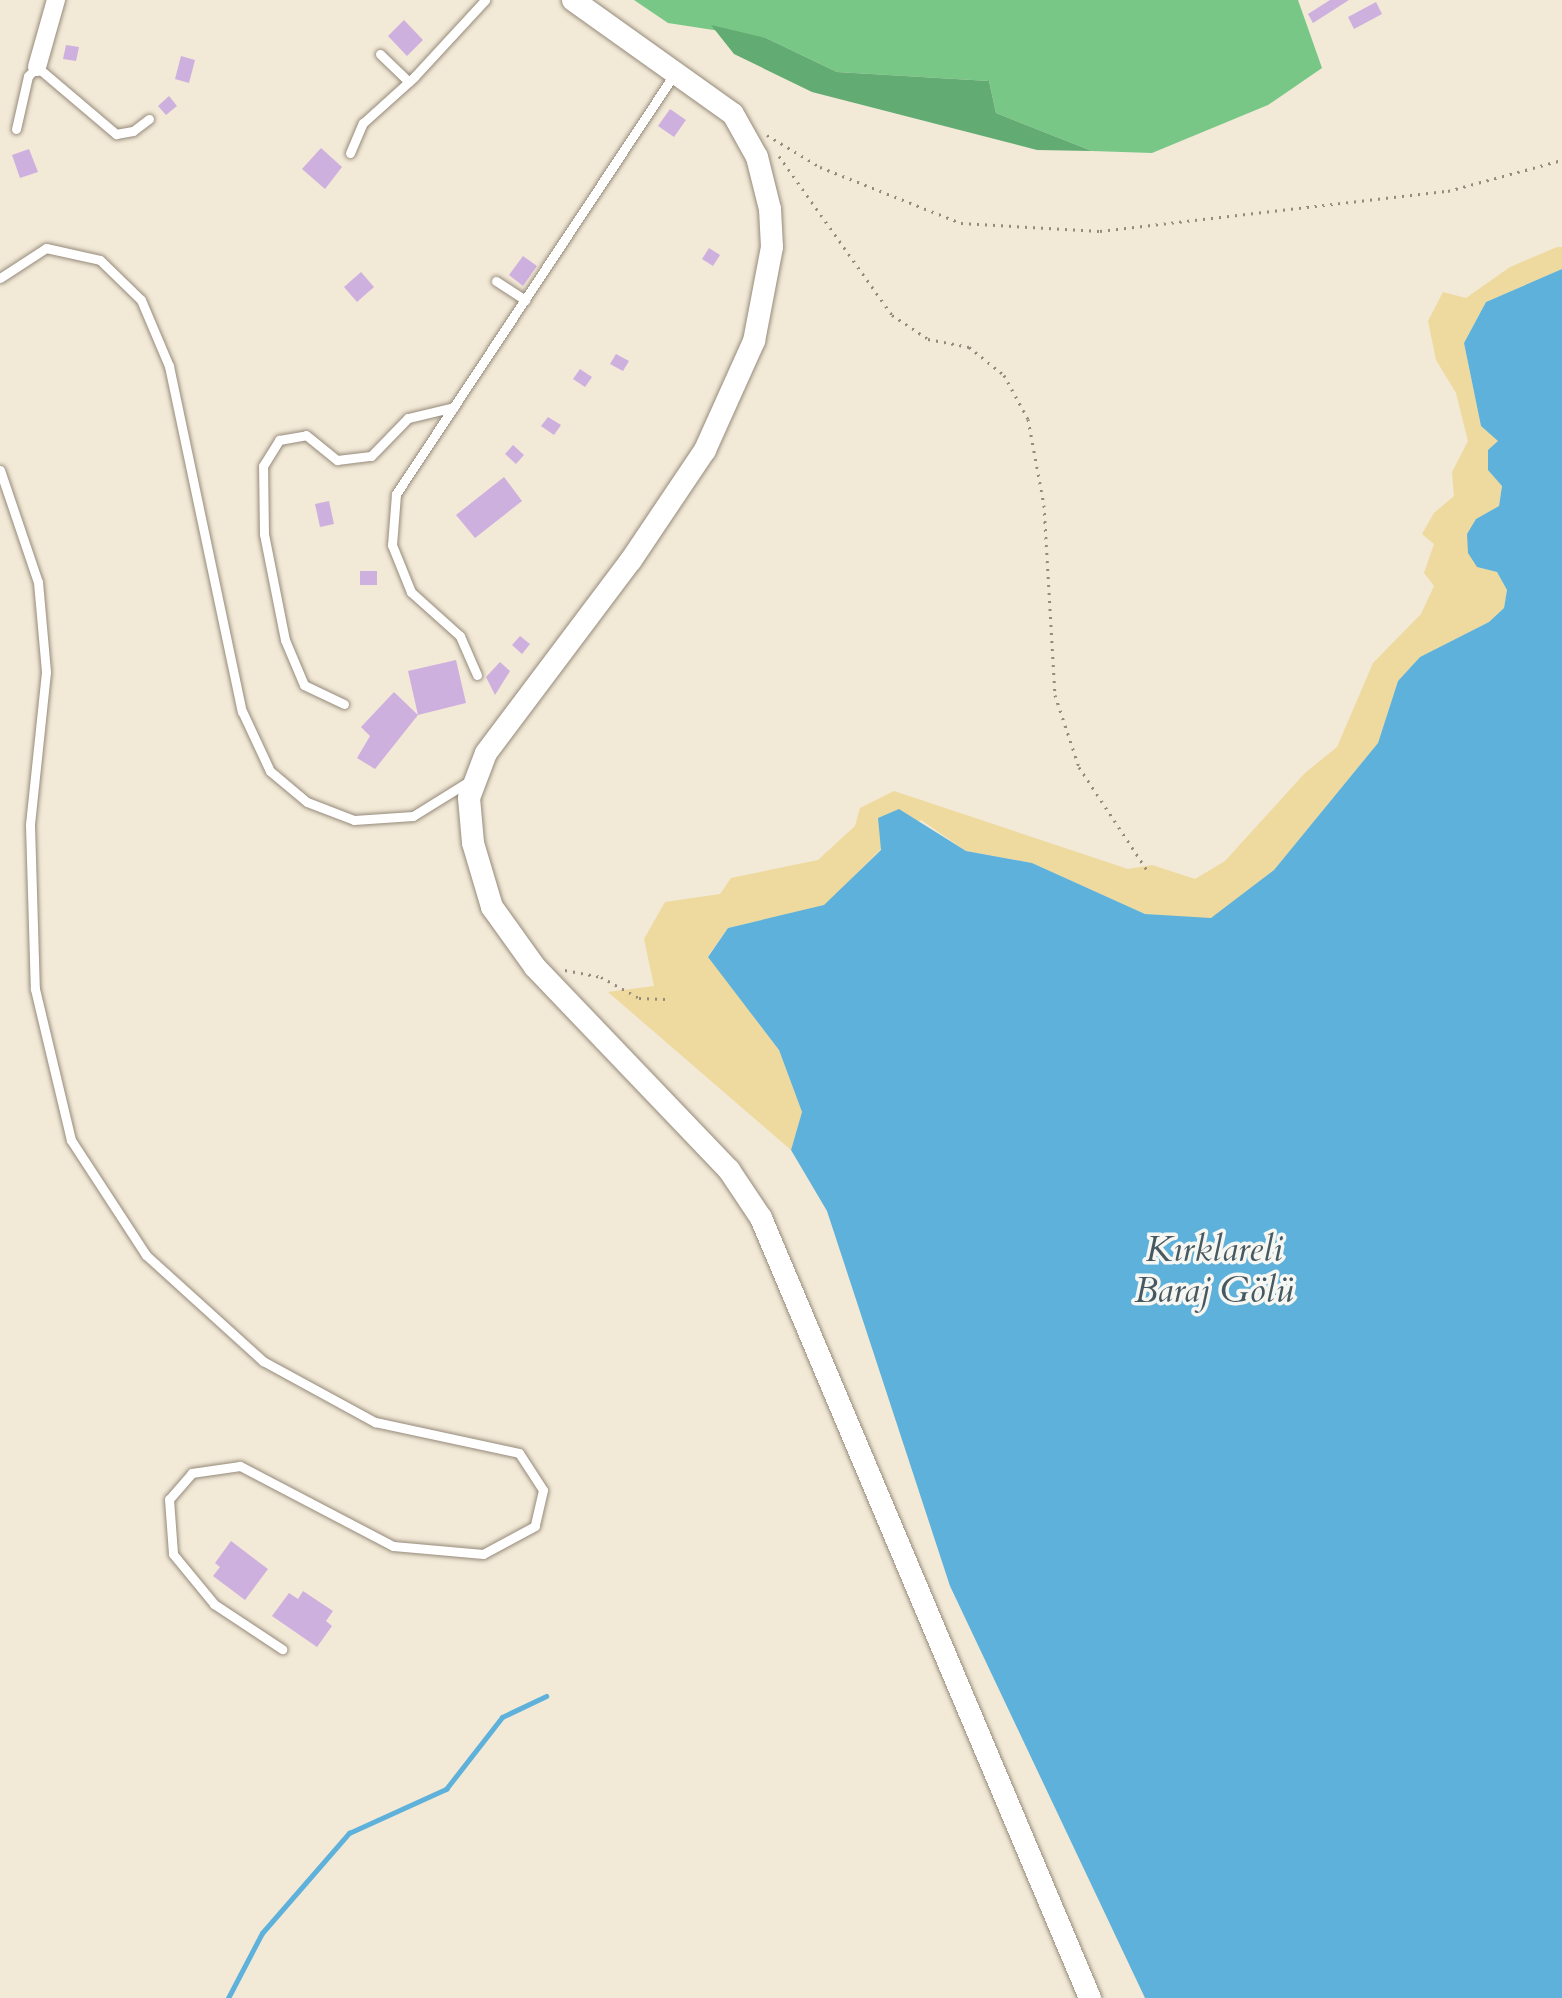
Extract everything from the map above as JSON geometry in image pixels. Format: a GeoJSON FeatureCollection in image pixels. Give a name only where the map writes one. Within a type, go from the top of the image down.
{"type":"FeatureCollection","features":[{"type":"Feature","properties":{"kind":"street"},"geometry":{"type":"LineString","coordinates":[[37,67],[56,0]]}},
{"type":"Feature","properties":{"kind":"street"},"geometry":{"type":"LineString","coordinates":[[573,0],[733,114],[757,157],[770,209],[772,247],[754,341],[705,450],[631,560],[486,753],[469,798],[473,843],[492,907],[542,974],[729,1170],[761,1218],[1090,1998]]}},
{"type":"Feature","properties":{"kind":"lane"},"geometry":{"type":"LineString","coordinates":[[350,153],[363,123],[409,82],[485,0]]}},
{"type":"Feature","properties":{"kind":"lane"},"geometry":{"type":"LineString","coordinates":[[380,54],[409,82]]}},
{"type":"Feature","properties":{"kind":"lane"},"geometry":{"type":"LineString","coordinates":[[16,129],[28,76],[37,67],[116,134],[133,131],[149,119]]}},
{"type":"Feature","properties":{"kind":"lane"},"geometry":{"type":"LineString","coordinates":[[477,675],[460,636],[411,592],[392,545],[396,494],[675,73]]}},
{"type":"Feature","properties":{"kind":"lane"},"geometry":{"type":"LineString","coordinates":[[0,278],[46,248],[100,260],[141,300],[169,366],[242,711],[270,771],[307,802],[354,820],[413,816],[477,776]]}},
{"type":"Feature","properties":{"kind":"lane"},"geometry":{"type":"LineString","coordinates":[[496,281],[525,300]]}},
{"type":"Feature","properties":{"kind":"lane"},"geometry":{"type":"LineString","coordinates":[[344,704],[304,685],[285,640],[264,534],[263,466],[279,440],[306,435],[337,460],[371,456],[408,418],[454,407]]}},
{"type":"Feature","properties":{"kind":"lane"},"geometry":{"type":"LineString","coordinates":[[0,470],[38,582],[46,672],[30,825],[35,989],[71,1140],[146,1255],[263,1361],[375,1422],[519,1453],[543,1490],[535,1526],[483,1554],[393,1546],[240,1466],[192,1473],[169,1499],[173,1554],[214,1604],[282,1649]]}},
{"type":"Feature","properties":{"kind":"path"},"geometry":{"type":"LineString","coordinates":[[1147,870],[1079,767],[1055,695],[1044,505],[1028,419],[1004,375],[969,347],[928,339],[892,315],[763,132],[820,167],[961,223],[1100,231],[1448,191],[1562,160]]}},
{"type":"Feature","properties":{"kind":"path"},"geometry":{"type":"LineString","coordinates":[[542,974],[571,969],[601,977],[639,998],[665,999]]}},
{"type":"Feature","properties":{"kind":"green space"},"geometry":{"type":"Polygon","coordinates":[[[634,0],[1298,0],[1322,68],[1268,105],[1152,153],[1092,151],[996,113],[989,81],[837,72],[766,38],[668,23],[634,0]]]}},
{"type":"Feature","properties":{"kind":"green space"},"geometry":{"type":"Polygon","coordinates":[[[711,25],[766,38],[837,72],[989,81],[996,113],[1092,151],[1037,150],[812,92],[734,54],[711,25]]]}},
{"type":"Feature","properties":{"kind":"sand"},"geometry":{"type":"Polygon","coordinates":[[[1562,247],[1562,269],[1486,302],[1464,343],[1481,426],[1499,441],[1502,485],[1499,506],[1476,519],[1477,567],[1497,572],[1507,590],[1504,608],[1489,622],[1420,657],[1398,681],[1378,743],[1274,870],[1211,919],[1145,914],[1032,863],[966,851],[921,820],[881,849],[824,906],[728,928],[708,956],[779,1050],[802,1112],[791,1150],[608,992],[654,986],[644,939],[665,902],[720,894],[731,878],[818,860],[855,826],[860,808],[894,791],[1128,869],[1152,865],[1195,879],[1225,861],[1305,773],[1337,747],[1373,663],[1421,614],[1434,586],[1424,573],[1434,544],[1422,534],[1434,513],[1454,496],[1452,472],[1468,441],[1456,393],[1436,360],[1428,321],[1443,292],[1466,298],[1510,267],[1562,247]]]}},
{"type":"Feature","properties":{"kind":"water","name":"Kırklareli Baraj Gölü"},"geometry":{"type":"Polygon","coordinates":[[[1562,269],[1562,1998],[1145,1998],[950,1586],[827,1211],[791,1150],[802,1112],[779,1050],[708,957],[728,928],[824,905],[881,850],[878,818],[899,809],[966,851],[1032,863],[1145,914],[1211,918],[1274,870],[1378,743],[1398,681],[1420,657],[1489,622],[1504,608],[1507,590],[1497,572],[1477,567],[1468,553],[1467,534],[1476,519],[1499,506],[1502,486],[1488,470],[1488,450],[1498,441],[1481,426],[1464,343],[1486,302],[1562,269]]]}},
{"type":"Feature","properties":{"kind":"building"},"geometry":{"type":"Polygon","coordinates":[[[1330,0],[1349,0],[1313,23],[1308,14],[1330,0]]]}},
{"type":"Feature","properties":{"kind":"building"},"geometry":{"type":"Polygon","coordinates":[[[1376,2],[1382,14],[1354,29],[1348,17],[1376,2]]]}},
{"type":"Feature","properties":{"kind":"building"},"geometry":{"type":"Polygon","coordinates":[[[404,20],[423,40],[407,56],[388,36],[404,20]]]}},
{"type":"Feature","properties":{"kind":"building"},"geometry":{"type":"Polygon","coordinates":[[[66,45],[79,47],[76,61],[63,59],[66,45]]]}},
{"type":"Feature","properties":{"kind":"building"},"geometry":{"type":"Polygon","coordinates":[[[181,56],[195,60],[189,83],[175,79],[181,56]]]}},
{"type":"Feature","properties":{"kind":"building"},"geometry":{"type":"Polygon","coordinates":[[[169,96],[177,106],[166,115],[158,106],[169,96]]]}},
{"type":"Feature","properties":{"kind":"building"},"geometry":{"type":"Polygon","coordinates":[[[670,109],[686,120],[674,137],[658,126],[670,109]]]}},
{"type":"Feature","properties":{"kind":"building"},"geometry":{"type":"Polygon","coordinates":[[[321,148],[342,167],[325,189],[302,169],[321,148]]]}},
{"type":"Feature","properties":{"kind":"building"},"geometry":{"type":"Polygon","coordinates":[[[29,149],[38,172],[20,178],[12,155],[29,149]]]}},
{"type":"Feature","properties":{"kind":"building"},"geometry":{"type":"Polygon","coordinates":[[[709,248],[720,255],[713,266],[702,259],[709,248]]]}},
{"type":"Feature","properties":{"kind":"building"},"geometry":{"type":"Polygon","coordinates":[[[523,256],[537,266],[523,286],[509,275],[523,256]]]}},
{"type":"Feature","properties":{"kind":"building"},"geometry":{"type":"Polygon","coordinates":[[[361,272],[374,287],[357,302],[344,287],[361,272]]]}},
{"type":"Feature","properties":{"kind":"building"},"geometry":{"type":"Polygon","coordinates":[[[616,354],[629,361],[623,371],[610,364],[616,354]]]}},
{"type":"Feature","properties":{"kind":"building"},"geometry":{"type":"Polygon","coordinates":[[[580,369],[592,377],[585,387],[573,379],[580,369]]]}},
{"type":"Feature","properties":{"kind":"building"},"geometry":{"type":"Polygon","coordinates":[[[548,417],[561,425],[554,435],[541,426],[548,417]]]}},
{"type":"Feature","properties":{"kind":"building"},"geometry":{"type":"Polygon","coordinates":[[[513,445],[524,455],[516,464],[505,454],[513,445]]]}},
{"type":"Feature","properties":{"kind":"building"},"geometry":{"type":"Polygon","coordinates":[[[504,477],[522,501],[475,538],[456,515],[504,477]]]}},
{"type":"Feature","properties":{"kind":"building"},"geometry":{"type":"Polygon","coordinates":[[[329,501],[334,524],[320,527],[315,504],[329,501]]]}},
{"type":"Feature","properties":{"kind":"building"},"geometry":{"type":"Polygon","coordinates":[[[360,571],[377,571],[377,585],[360,585],[360,571]]]}},
{"type":"Feature","properties":{"kind":"building"},"geometry":{"type":"Polygon","coordinates":[[[520,636],[530,644],[522,654],[512,645],[520,636]]]}},
{"type":"Feature","properties":{"kind":"building"},"geometry":{"type":"Polygon","coordinates":[[[456,660],[466,703],[418,715],[408,671],[456,660]]]}},
{"type":"Feature","properties":{"kind":"building"},"geometry":{"type":"Polygon","coordinates":[[[500,662],[510,671],[495,695],[486,677],[500,662]]]}},
{"type":"Feature","properties":{"kind":"building"},"geometry":{"type":"Polygon","coordinates":[[[394,692],[418,715],[375,769],[357,758],[370,736],[361,727],[394,692]]]}},
{"type":"Feature","properties":{"kind":"building"},"geometry":{"type":"Polygon","coordinates":[[[231,1541],[268,1569],[245,1600],[213,1576],[220,1567],[215,1563],[231,1541]]]}},
{"type":"Feature","properties":{"kind":"building"},"geometry":{"type":"Polygon","coordinates":[[[303,1591],[333,1611],[326,1621],[332,1626],[317,1647],[272,1616],[289,1593],[298,1599],[303,1591]]]}},
{"type":"Feature","properties":{"kind":"waterway"},"geometry":{"type":"LineString","coordinates":[[228,1998],[262,1933],[349,1833],[446,1789],[502,1717],[546,1696]]}}]}
